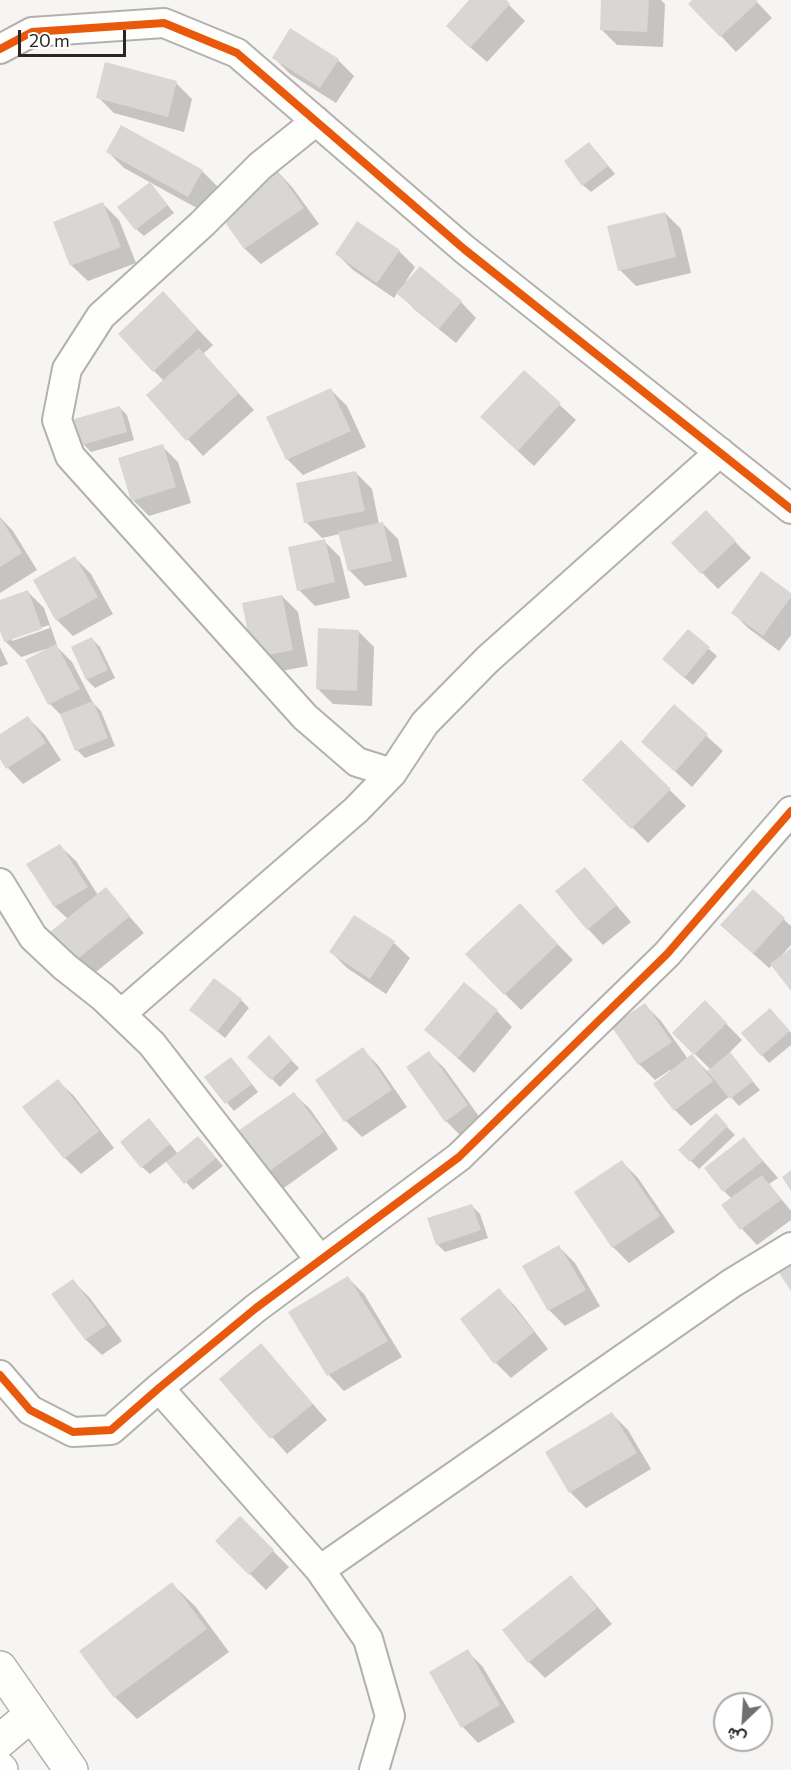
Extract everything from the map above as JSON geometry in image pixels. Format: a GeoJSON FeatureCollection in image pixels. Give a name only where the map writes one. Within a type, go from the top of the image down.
{"type":"FeatureCollection","features":[{"type":"Feature","properties":{"kind":"highway"},"geometry":{"type":"LineString","coordinates":[[0,1668],[71,1770]]}},
{"type":"Feature","properties":{"kind":"highway"},"geometry":{"type":"LineString","coordinates":[[0,1741],[32,1714]]}},
{"type":"Feature","properties":{"kind":"street"},"geometry":{"type":"LineString","coordinates":[[0,49],[32,32],[164,23],[237,52],[464,249],[791,509]]}},
{"type":"Feature","properties":{"kind":"street"},"geometry":{"type":"LineString","coordinates":[[316,121],[260,166],[202,224],[101,316],[67,369],[57,420],[70,456],[305,717],[357,762],[392,773]]}},
{"type":"Feature","properties":{"kind":"street"},"geometry":{"type":"LineString","coordinates":[[122,1014],[356,810],[392,773],[425,723],[488,659],[720,452]]}},
{"type":"Feature","properties":{"kind":"street"},"geometry":{"type":"LineString","coordinates":[[0,1375],[30,1410],[73,1432],[111,1430],[256,1308],[459,1157],[667,954],[791,811]]}},
{"type":"Feature","properties":{"kind":"street"},"geometry":{"type":"LineString","coordinates":[[0,883],[33,937],[122,1014],[152,1044],[320,1260]]}},
{"type":"Feature","properties":{"kind":"street"},"geometry":{"type":"LineString","coordinates":[[320,1570],[732,1283],[791,1247]]}},
{"type":"Feature","properties":{"kind":"street"},"geometry":{"type":"LineString","coordinates":[[159,1388],[320,1570],[368,1639],[390,1716],[374,1770]]}},
{"type":"Feature","properties":{"kind":"building"},"geometry":{"type":"Polygon","coordinates":[[[469,0],[506,0],[510,4],[470,48],[446,26],[469,0]]]}},
{"type":"Feature","properties":{"kind":"building"},"geometry":{"type":"Polygon","coordinates":[[[601,0],[649,0],[647,32],[600,30],[601,0]]]}},
{"type":"Feature","properties":{"kind":"building"},"geometry":{"type":"Polygon","coordinates":[[[692,0],[756,0],[758,2],[720,37],[688,4],[692,0]]]}},
{"type":"Feature","properties":{"kind":"building"},"geometry":{"type":"Polygon","coordinates":[[[290,28],[339,59],[320,88],[272,58],[290,28]]]}},
{"type":"Feature","properties":{"kind":"building"},"geometry":{"type":"Polygon","coordinates":[[[105,62],[177,81],[168,117],[96,98],[105,62]]]}},
{"type":"Feature","properties":{"kind":"building"},"geometry":{"type":"Polygon","coordinates":[[[121,125],[203,170],[188,197],[106,152],[121,125]]]}},
{"type":"Feature","properties":{"kind":"building"},"geometry":{"type":"Polygon","coordinates":[[[589,142],[608,166],[582,186],[564,161],[589,142]]]}},
{"type":"Feature","properties":{"kind":"building"},"geometry":{"type":"Polygon","coordinates":[[[277,170],[304,208],[244,249],[217,211],[277,170]]]}},
{"type":"Feature","properties":{"kind":"building"},"geometry":{"type":"Polygon","coordinates":[[[150,182],[168,205],[135,230],[117,207],[150,182]]]}},
{"type":"Feature","properties":{"kind":"building"},"geometry":{"type":"Polygon","coordinates":[[[103,202],[121,247],[70,266],[53,222],[103,202]]]}},
{"type":"Feature","properties":{"kind":"building"},"geometry":{"type":"Polygon","coordinates":[[[665,212],[676,257],[618,271],[607,226],[665,212]]]}},
{"type":"Feature","properties":{"kind":"building"},"geometry":{"type":"Polygon","coordinates":[[[357,221],[400,250],[377,283],[335,254],[357,221]]]}},
{"type":"Feature","properties":{"kind":"building"},"geometry":{"type":"Polygon","coordinates":[[[420,266],[462,301],[439,329],[396,293],[420,266]]]}},
{"type":"Feature","properties":{"kind":"building"},"geometry":{"type":"Polygon","coordinates":[[[163,291],[198,329],[153,372],[118,334],[163,291]]]}},
{"type":"Feature","properties":{"kind":"building"},"geometry":{"type":"Polygon","coordinates":[[[199,348],[239,393],[186,441],[146,395],[199,348]]]}},
{"type":"Feature","properties":{"kind":"building"},"geometry":{"type":"Polygon","coordinates":[[[524,370],[561,403],[518,451],[480,417],[524,370]]]}},
{"type":"Feature","properties":{"kind":"building"},"geometry":{"type":"Polygon","coordinates":[[[331,388],[351,431],[286,460],[266,417],[331,388]]]}},
{"type":"Feature","properties":{"kind":"building"},"geometry":{"type":"Polygon","coordinates":[[[120,406],[127,432],[82,445],[74,419],[120,406]]]}},
{"type":"Feature","properties":{"kind":"building"},"geometry":{"type":"Polygon","coordinates":[[[163,444],[176,487],[131,501],[118,458],[163,444]]]}},
{"type":"Feature","properties":{"kind":"building"},"geometry":{"type":"Polygon","coordinates":[[[356,471],[365,511],[304,523],[296,483],[356,471]]]}},
{"type":"Feature","properties":{"kind":"building"},"geometry":{"type":"Polygon","coordinates":[[[706,510],[736,541],[701,574],[671,543],[706,510]]]}},
{"type":"Feature","properties":{"kind":"building"},"geometry":{"type":"Polygon","coordinates":[[[0,517],[22,553],[0,567],[0,517]]]}},
{"type":"Feature","properties":{"kind":"building"},"geometry":{"type":"Polygon","coordinates":[[[383,522],[392,561],[348,571],[338,532],[383,522]]]}},
{"type":"Feature","properties":{"kind":"building"},"geometry":{"type":"Polygon","coordinates":[[[325,539],[335,582],[297,591],[288,547],[325,539]]]}},
{"type":"Feature","properties":{"kind":"building"},"geometry":{"type":"Polygon","coordinates":[[[75,556],[98,597],[56,621],[33,580],[75,556]]]}},
{"type":"Feature","properties":{"kind":"building"},"geometry":{"type":"Polygon","coordinates":[[[761,571],[791,593],[791,597],[763,636],[731,613],[761,571]]]}},
{"type":"Feature","properties":{"kind":"building"},"geometry":{"type":"Polygon","coordinates":[[[28,590],[42,629],[4,642],[0,631],[0,600],[28,590]]]}},
{"type":"Feature","properties":{"kind":"building"},"geometry":{"type":"Polygon","coordinates":[[[282,595],[293,650],[253,658],[242,603],[282,595]]]}},
{"type":"Feature","properties":{"kind":"building"},"geometry":{"type":"Polygon","coordinates":[[[318,628],[359,630],[357,691],[316,689],[318,628]]]}},
{"type":"Feature","properties":{"kind":"building"},"geometry":{"type":"Polygon","coordinates":[[[688,629],[710,647],[684,678],[662,659],[688,629]]]}},
{"type":"Feature","properties":{"kind":"building"},"geometry":{"type":"Polygon","coordinates":[[[92,637],[108,670],[86,680],[71,647],[92,637]]]}},
{"type":"Feature","properties":{"kind":"building"},"geometry":{"type":"Polygon","coordinates":[[[56,644],[80,689],[48,705],[25,660],[56,644]]]}},
{"type":"Feature","properties":{"kind":"building"},"geometry":{"type":"Polygon","coordinates":[[[93,701],[108,738],[75,751],[60,714],[93,701]]]}},
{"type":"Feature","properties":{"kind":"building"},"geometry":{"type":"Polygon","coordinates":[[[674,704],[708,734],[675,772],[641,742],[674,704]]]}},
{"type":"Feature","properties":{"kind":"building"},"geometry":{"type":"Polygon","coordinates":[[[28,716],[46,743],[6,769],[0,759],[0,734],[28,716]]]}},
{"type":"Feature","properties":{"kind":"building"},"geometry":{"type":"Polygon","coordinates":[[[621,740],[671,789],[631,829],[582,780],[621,740]]]}},
{"type":"Feature","properties":{"kind":"building"},"geometry":{"type":"Polygon","coordinates":[[[60,844],[88,887],[54,907],[26,864],[60,844]]]}},
{"type":"Feature","properties":{"kind":"building"},"geometry":{"type":"Polygon","coordinates":[[[585,867],[617,905],[587,930],[555,891],[585,867]]]}},
{"type":"Feature","properties":{"kind":"building"},"geometry":{"type":"Polygon","coordinates":[[[106,887],[130,916],[69,966],[45,936],[106,887]]]}},
{"type":"Feature","properties":{"kind":"building"},"geometry":{"type":"Polygon","coordinates":[[[753,889],[785,918],[753,954],[720,925],[753,889]]]}},
{"type":"Feature","properties":{"kind":"building"},"geometry":{"type":"Polygon","coordinates":[[[520,903],[558,944],[504,995],[465,954],[520,903]]]}},
{"type":"Feature","properties":{"kind":"building"},"geometry":{"type":"Polygon","coordinates":[[[354,915],[395,941],[370,979],[329,952],[354,915]]]}},
{"type":"Feature","properties":{"kind":"building"},"geometry":{"type":"Polygon","coordinates":[[[791,948],[791,991],[770,964],[791,948]]]}},
{"type":"Feature","properties":{"kind":"building"},"geometry":{"type":"Polygon","coordinates":[[[214,978],[242,999],[217,1032],[189,1010],[214,978]]]}},
{"type":"Feature","properties":{"kind":"building"},"geometry":{"type":"Polygon","coordinates":[[[464,982],[498,1010],[458,1058],[424,1030],[464,982]]]}},
{"type":"Feature","properties":{"kind":"building"},"geometry":{"type":"Polygon","coordinates":[[[705,1000],[727,1023],[694,1055],[672,1033],[705,1000]]]}},
{"type":"Feature","properties":{"kind":"building"},"geometry":{"type":"Polygon","coordinates":[[[645,1003],[672,1042],[638,1065],[611,1026],[645,1003]]]}},
{"type":"Feature","properties":{"kind":"building"},"geometry":{"type":"Polygon","coordinates":[[[770,1008],[790,1031],[761,1056],[741,1033],[770,1008]]]}},
{"type":"Feature","properties":{"kind":"building"},"geometry":{"type":"Polygon","coordinates":[[[269,1035],[292,1060],[271,1080],[247,1057],[269,1035]]]}},
{"type":"Feature","properties":{"kind":"building"},"geometry":{"type":"Polygon","coordinates":[[[363,1047],[392,1090],[344,1122],[315,1080],[363,1047]]]}},
{"type":"Feature","properties":{"kind":"building"},"geometry":{"type":"Polygon","coordinates":[[[429,1051],[468,1105],[445,1122],[406,1067],[429,1051]]]}},
{"type":"Feature","properties":{"kind":"building"},"geometry":{"type":"Polygon","coordinates":[[[730,1052],[753,1081],[730,1099],[707,1071],[730,1052]]]}},
{"type":"Feature","properties":{"kind":"building"},"geometry":{"type":"Polygon","coordinates":[[[692,1054],[713,1081],[674,1111],[653,1084],[692,1054]]]}},
{"type":"Feature","properties":{"kind":"building"},"geometry":{"type":"Polygon","coordinates":[[[231,1057],[252,1084],[225,1104],[204,1077],[231,1057]]]}},
{"type":"Feature","properties":{"kind":"building"},"geometry":{"type":"Polygon","coordinates":[[[58,1079],[99,1131],[64,1159],[22,1107],[58,1079]]]}},
{"type":"Feature","properties":{"kind":"building"},"geometry":{"type":"Polygon","coordinates":[[[294,1092],[324,1132],[264,1175],[235,1133],[294,1092]]]}},
{"type":"Feature","properties":{"kind":"building"},"geometry":{"type":"Polygon","coordinates":[[[716,1113],[728,1126],[690,1162],[678,1150],[716,1113]]]}},
{"type":"Feature","properties":{"kind":"building"},"geometry":{"type":"Polygon","coordinates":[[[149,1118],[170,1144],[141,1168],[120,1142],[149,1118]]]}},
{"type":"Feature","properties":{"kind":"building"},"geometry":{"type":"Polygon","coordinates":[[[198,1136],[216,1158],[184,1184],[166,1162],[198,1136]]]}},
{"type":"Feature","properties":{"kind":"building"},"geometry":{"type":"Polygon","coordinates":[[[744,1137],[763,1161],[723,1192],[704,1168],[744,1137]]]}},
{"type":"Feature","properties":{"kind":"building"},"geometry":{"type":"Polygon","coordinates":[[[622,1160],[660,1216],[612,1248],[574,1192],[622,1160]]]}},
{"type":"Feature","properties":{"kind":"building"},"geometry":{"type":"Polygon","coordinates":[[[791,1170],[791,1191],[782,1177],[791,1170]]]}},
{"type":"Feature","properties":{"kind":"building"},"geometry":{"type":"Polygon","coordinates":[[[762,1175],[781,1200],[740,1230],[721,1205],[762,1175]]]}},
{"type":"Feature","properties":{"kind":"building"},"geometry":{"type":"Polygon","coordinates":[[[472,1204],[481,1230],[436,1245],[427,1218],[472,1204]]]}},
{"type":"Feature","properties":{"kind":"building"},"geometry":{"type":"Polygon","coordinates":[[[559,1245],[586,1290],[548,1311],[522,1266],[559,1245]]]}},
{"type":"Feature","properties":{"kind":"building"},"geometry":{"type":"Polygon","coordinates":[[[791,1261],[791,1291],[777,1270],[791,1261]]]}},
{"type":"Feature","properties":{"kind":"building"},"geometry":{"type":"Polygon","coordinates":[[[348,1276],[388,1341],[327,1376],[288,1312],[348,1276]]]}},
{"type":"Feature","properties":{"kind":"building"},"geometry":{"type":"Polygon","coordinates":[[[73,1279],[107,1325],[85,1340],[51,1294],[73,1279]]]}},
{"type":"Feature","properties":{"kind":"building"},"geometry":{"type":"Polygon","coordinates":[[[499,1288],[534,1332],[494,1364],[460,1319],[499,1288]]]}},
{"type":"Feature","properties":{"kind":"building"},"geometry":{"type":"Polygon","coordinates":[[[261,1343],[313,1404],[270,1439],[219,1379],[261,1343]]]}},
{"type":"Feature","properties":{"kind":"building"},"geometry":{"type":"Polygon","coordinates":[[[612,1412],[637,1453],[569,1493],[545,1452],[612,1412]]]}},
{"type":"Feature","properties":{"kind":"building"},"geometry":{"type":"Polygon","coordinates":[[[240,1516],[274,1550],[249,1575],[215,1541],[240,1516]]]}},
{"type":"Feature","properties":{"kind":"building"},"geometry":{"type":"Polygon","coordinates":[[[571,1575],[597,1608],[528,1663],[502,1630],[571,1575]]]}},
{"type":"Feature","properties":{"kind":"building"},"geometry":{"type":"Polygon","coordinates":[[[172,1582],[207,1629],[114,1698],[79,1651],[172,1582]]]}},
{"type":"Feature","properties":{"kind":"building"},"geometry":{"type":"Polygon","coordinates":[[[468,1649],[500,1705],[461,1728],[429,1672],[468,1649]]]}},
{"type":"Feature","properties":{"kind":"cycle path"},"geometry":{"type":"LineString","coordinates":[[0,49],[32,32],[164,23],[237,53],[464,249],[791,509]]}},
{"type":"Feature","properties":{"kind":"cycle path"},"geometry":{"type":"LineString","coordinates":[[0,1375],[30,1410],[73,1432],[111,1430],[256,1308],[459,1157],[667,954],[791,811]]}}]}
